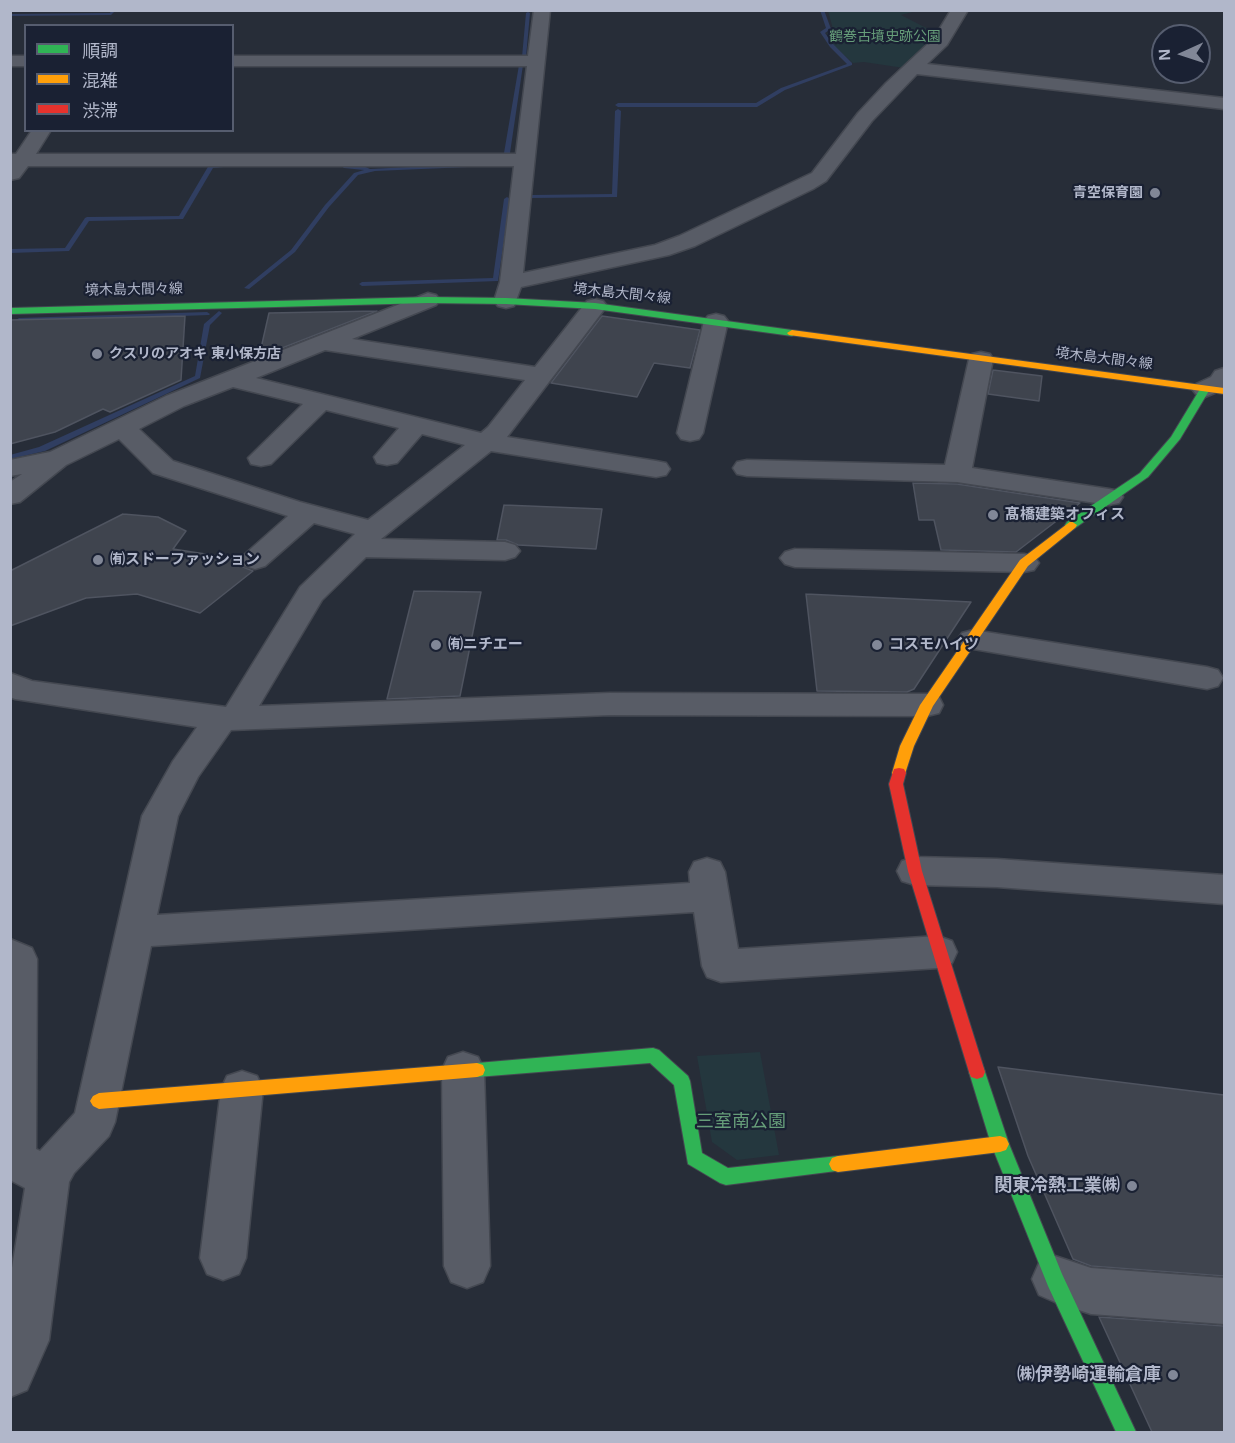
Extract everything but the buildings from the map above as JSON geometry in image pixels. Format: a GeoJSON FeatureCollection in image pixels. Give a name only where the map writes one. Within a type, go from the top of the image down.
{"type":"FeatureCollection","features":[{"type":"Feature","properties":{"kind":"street"},"geometry":{"type":"LineString","coordinates":[[542,10],[508,291],[687,241],[819,177],[865,117],[892,87],[915,68],[941,41],[960,10]]}},
{"type":"Feature","properties":{"kind":"street"},"geometry":{"type":"LineString","coordinates":[[234,61],[536,61]]}},
{"type":"Feature","properties":{"kind":"street"},"geometry":{"type":"LineString","coordinates":[[915,68],[1224,104]]}},
{"type":"Feature","properties":{"kind":"street"},"geometry":{"type":"LineString","coordinates":[[14,165],[40,132]]}},
{"type":"Feature","properties":{"kind":"street"},"geometry":{"type":"LineString","coordinates":[[14,165],[524,160]]}},
{"type":"Feature","properties":{"kind":"street","name":"境木島大間々線"},"geometry":{"type":"LineString","coordinates":[[10,311],[428,300],[508,291],[595,306],[981,359],[1218,385]]}},
{"type":"Feature","properties":{"kind":"street"},"geometry":{"type":"LineString","coordinates":[[10,496],[58,459],[121,427],[231,379],[428,300]]}},
{"type":"Feature","properties":{"kind":"street"},"geometry":{"type":"LineString","coordinates":[[10,1373],[25,1340],[48,1178],[59,1159],[94,1122],[160,816],[185,770],[228,719],[311,594],[366,539],[497,433],[595,306]]}},
{"type":"Feature","properties":{"kind":"street"},"geometry":{"type":"LineString","coordinates":[[690,433],[716,321]]}},
{"type":"Feature","properties":{"kind":"street"},"geometry":{"type":"LineString","coordinates":[[323,342],[541,375]]}},
{"type":"Feature","properties":{"kind":"street"},"geometry":{"type":"LineString","coordinates":[[957,474],[981,359]]}},
{"type":"Feature","properties":{"kind":"street"},"geometry":{"type":"LineString","coordinates":[[231,379],[487,442],[656,469]]}},
{"type":"Feature","properties":{"kind":"street"},"geometry":{"type":"LineString","coordinates":[[1126,1432],[1055,1280],[1000,1144],[938,952],[915,871],[896,784],[907,746],[927,705],[973,640],[997,599],[1024,563],[1062,531],[1144,475],[1218,385]]}},
{"type":"Feature","properties":{"kind":"street"},"geometry":{"type":"LineString","coordinates":[[261,458],[321,401]]}},
{"type":"Feature","properties":{"kind":"street"},"geometry":{"type":"LineString","coordinates":[[387,457],[416,425]]}},
{"type":"Feature","properties":{"kind":"street"},"geometry":{"type":"LineString","coordinates":[[121,427],[163,466],[309,513],[366,539],[505,551]]}},
{"type":"Feature","properties":{"kind":"street"},"geometry":{"type":"LineString","coordinates":[[10,468],[58,459]]}},
{"type":"Feature","properties":{"kind":"street"},"geometry":{"type":"LineString","coordinates":[[747,468],[957,474],[1109,497]]}},
{"type":"Feature","properties":{"kind":"street"},"geometry":{"type":"LineString","coordinates":[[255,560],[309,513]]}},
{"type":"Feature","properties":{"kind":"street"},"geometry":{"type":"LineString","coordinates":[[795,558],[1024,563]]}},
{"type":"Feature","properties":{"kind":"street"},"geometry":{"type":"LineString","coordinates":[[973,640],[1207,679]]}},
{"type":"Feature","properties":{"kind":"street"},"geometry":{"type":"LineString","coordinates":[[10,684],[26,691],[228,719],[610,704],[927,705]]}},
{"type":"Feature","properties":{"kind":"street"},"geometry":{"type":"LineString","coordinates":[[915,871],[997,873],[1224,890]]}},
{"type":"Feature","properties":{"kind":"street"},"geometry":{"type":"LineString","coordinates":[[135,933],[710,884],[721,966],[938,952]]}},
{"type":"Feature","properties":{"kind":"street"},"geometry":{"type":"LineString","coordinates":[[10,955],[18,959],[14,1160],[48,1178]]}},
{"type":"Feature","properties":{"kind":"street"},"geometry":{"type":"LineString","coordinates":[[99,1101],[653,1055],[681,1081],[694,1158],[726,1177],[1000,1144]]}},
{"type":"Feature","properties":{"kind":"street"},"geometry":{"type":"LineString","coordinates":[[463,1070],[467,1266]]}},
{"type":"Feature","properties":{"kind":"street"},"geometry":{"type":"LineString","coordinates":[[224,1258],[242,1089]]}},
{"type":"Feature","properties":{"kind":"street"},"geometry":{"type":"LineString","coordinates":[[1055,1280],[1091,1290],[1224,1301]]}},
{"type":"Feature","properties":{"kind":"green space","name":"鶴巻古墳史跡公園"},"geometry":{"type":"Polygon","coordinates":[[[920,10],[901,15],[940,35],[904,68],[864,62],[853,63],[835,47],[827,33],[833,29],[828,11],[920,10]]]}},
{"type":"Feature","properties":{"kind":"green space","name":"三室南公園"},"geometry":{"type":"Polygon","coordinates":[[[760,1052],[779,1155],[737,1160],[712,1142],[697,1056],[760,1052]]]}},
{"type":"Feature","properties":{"kind":"waterway"},"geometry":{"type":"LineString","coordinates":[[10,15],[111,14],[114,10]]}},
{"type":"Feature","properties":{"kind":"waterway"},"geometry":{"type":"LineString","coordinates":[[618,105],[757,105],[783,89],[850,64],[822,32],[829,29],[822,10]]}},
{"type":"Feature","properties":{"kind":"waterway"},"geometry":{"type":"LineString","coordinates":[[524,57],[528,13]]}},
{"type":"Feature","properties":{"kind":"waterway"},"geometry":{"type":"LineString","coordinates":[[507,153],[521,65]]}},
{"type":"Feature","properties":{"kind":"waterway"},"geometry":{"type":"LineString","coordinates":[[532,197],[615,196],[618,111]]}},
{"type":"Feature","properties":{"kind":"waterway"},"geometry":{"type":"LineString","coordinates":[[247,288],[293,251],[327,206],[356,174],[375,169],[490,165]]}},
{"type":"Feature","properties":{"kind":"waterway"},"geometry":{"type":"LineString","coordinates":[[10,251],[67,250],[87,219],[181,218],[211,166],[222,166]]}},
{"type":"Feature","properties":{"kind":"waterway"},"geometry":{"type":"LineString","coordinates":[[344,166],[369,170]]}},
{"type":"Feature","properties":{"kind":"waterway"},"geometry":{"type":"LineString","coordinates":[[362,284],[496,280],[507,199]]}},
{"type":"Feature","properties":{"kind":"waterway"},"geometry":{"type":"LineString","coordinates":[[10,457],[42,449],[198,377],[207,324],[219,313]]}},
{"type":"Feature","properties":{"kind":"waterway"},"geometry":{"type":"LineString","coordinates":[[19,320],[207,314]]}},
{"type":"Feature","properties":{"kind":"traffic: fast"},"geometry":{"type":"LineString","coordinates":[[10,311],[428,300],[506,301],[595,306],[792,333]]}},
{"type":"Feature","properties":{"kind":"traffic: fast"},"geometry":{"type":"LineString","coordinates":[[1071,525],[1144,475],[1175,439],[1205,389]]}},
{"type":"Feature","properties":{"kind":"traffic: fast"},"geometry":{"type":"LineString","coordinates":[[477,1070],[653,1055],[682,1081],[694,1158],[726,1177],[838,1164]]}},
{"type":"Feature","properties":{"kind":"traffic: fast"},"geometry":{"type":"LineString","coordinates":[[977,1072],[1000,1144],[1055,1279],[1126,1432]]}},
{"type":"Feature","properties":{"kind":"traffic: slow"},"geometry":{"type":"LineString","coordinates":[[792,333],[1224,391]]}},
{"type":"Feature","properties":{"kind":"traffic: slow"},"geometry":{"type":"LineString","coordinates":[[899,773],[907,746],[927,705],[1024,563],[1071,525]]}},
{"type":"Feature","properties":{"kind":"traffic: slow"},"geometry":{"type":"LineString","coordinates":[[99,1101],[477,1070]]}},
{"type":"Feature","properties":{"kind":"traffic: slow"},"geometry":{"type":"LineString","coordinates":[[838,1164],[1000,1144]]}},
{"type":"Feature","properties":{"kind":"traffic: jam"},"geometry":{"type":"LineString","coordinates":[[899,773],[896,784],[915,871],[977,1072]]}},
{"type":"Feature","properties":{"kind":"place","name":"青空保育園"},"geometry":{"type":"Point","coordinates":[1155,193]}},
{"type":"Feature","properties":{"kind":"place","name":"クスリのアオキ 東小保方店"},"geometry":{"type":"Point","coordinates":[97,354]}},
{"type":"Feature","properties":{"kind":"place","name":"髙橋建築オフィス"},"geometry":{"type":"Point","coordinates":[993,515]}},
{"type":"Feature","properties":{"kind":"place","name":"㈲スドーファッション"},"geometry":{"type":"Point","coordinates":[98,560]}},
{"type":"Feature","properties":{"kind":"place","name":"㈲ニチエー"},"geometry":{"type":"Point","coordinates":[436,645]}},
{"type":"Feature","properties":{"kind":"place","name":"コスモハイツ"},"geometry":{"type":"Point","coordinates":[877,645]}},
{"type":"Feature","properties":{"kind":"place","name":"関東冷熱工業㈱"},"geometry":{"type":"Point","coordinates":[1132,1186]}},
{"type":"Feature","properties":{"kind":"place","name":"㈱伊勢崎運輸倉庫"},"geometry":{"type":"Point","coordinates":[1173,1375]}}]}
